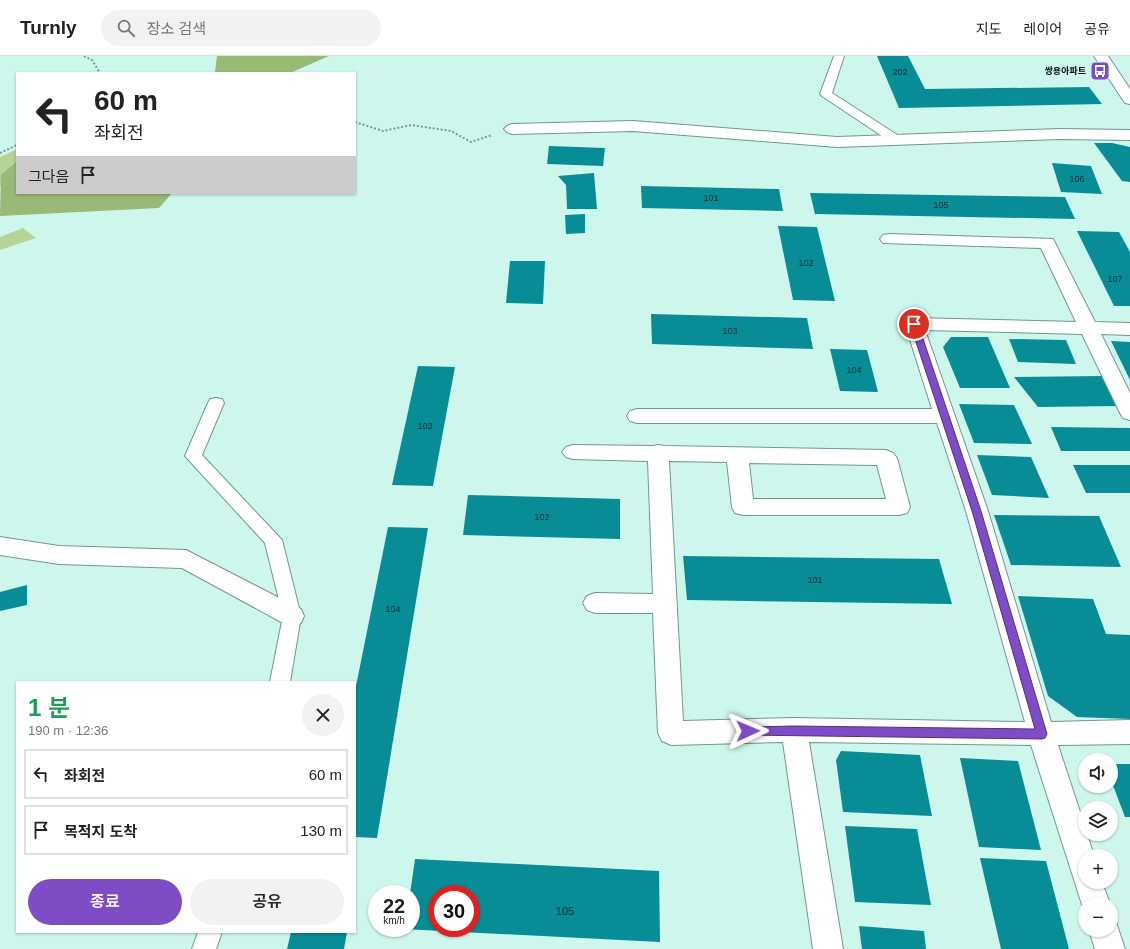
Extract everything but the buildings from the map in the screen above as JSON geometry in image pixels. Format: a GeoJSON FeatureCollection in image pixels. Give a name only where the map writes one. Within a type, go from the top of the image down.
{"type":"FeatureCollection","features":[{"type":"Feature","properties":{"kind":"street"},"geometry":{"type":"LineString","coordinates":[[1100,56],[1130,100]]}},
{"type":"Feature","properties":{"kind":"street"},"geometry":{"type":"LineString","coordinates":[[512,129],[633,126],[837,142],[1061,134],[1130,135]]}},
{"type":"Feature","properties":{"kind":"street"},"geometry":{"type":"LineString","coordinates":[[889,239],[1047,243],[1130,413]]}},
{"type":"Feature","properties":{"kind":"street"},"geometry":{"type":"LineString","coordinates":[[1078,849],[1042,734],[977,511],[914,324],[1130,328]]}},
{"type":"Feature","properties":{"kind":"street"},"geometry":{"type":"LineString","coordinates":[[637,416],[945,416]]}},
{"type":"Feature","properties":{"kind":"street"},"geometry":{"type":"LineString","coordinates":[[573,452],[658,452],[886,458],[899,507],[743,507],[737,455]]}},
{"type":"Feature","properties":{"kind":"street"},"geometry":{"type":"LineString","coordinates":[[658,452],[671,733],[794,730],[1042,734],[1130,732]]}},
{"type":"Feature","properties":{"kind":"street"},"geometry":{"type":"LineString","coordinates":[[0,546],[59,555],[186,559],[292,616]]}},
{"type":"Feature","properties":{"kind":"street"},"geometry":{"type":"LineString","coordinates":[[595,603],[664,604]]}},
{"type":"Feature","properties":{"kind":"street"},"geometry":{"type":"LineString","coordinates":[[794,730],[828,949]]}},
{"type":"Feature","properties":{"kind":"street"},"geometry":{"type":"LineString","coordinates":[[1106,937],[1110,949]]}},
{"type":"Feature","properties":{"kind":"lane"},"geometry":{"type":"LineString","coordinates":[[839,56],[826,94],[898,141]]}},
{"type":"Feature","properties":{"kind":"lane"},"geometry":{"type":"LineString","coordinates":[[216,403],[193,456],[273,540],[292,616],[280,681]]}},
{"type":"Feature","properties":{"kind":"lane"},"geometry":{"type":"LineString","coordinates":[[204,949],[210,933]]}},
{"type":"Feature","properties":{"kind":"path"},"geometry":{"type":"LineString","coordinates":[[84,56],[90,58],[95,63],[100,72]]}},
{"type":"Feature","properties":{"kind":"path"},"geometry":{"type":"LineString","coordinates":[[356,122],[383,131],[411,125],[451,131],[471,142],[512,129]]}},
{"type":"Feature","properties":{"kind":"path"},"geometry":{"type":"LineString","coordinates":[[0,154],[16,146]]}},
{"type":"Feature","properties":{"kind":"green space"},"geometry":{"type":"Polygon","coordinates":[[[217,56],[329,56],[292,72],[215,72],[217,56]]]}},
{"type":"Feature","properties":{"kind":"green space"},"geometry":{"type":"Polygon","coordinates":[[[16,149],[16,168],[0,187],[0,157],[16,149]]]}},
{"type":"Feature","properties":{"kind":"green space"},"geometry":{"type":"Polygon","coordinates":[[[16,162],[16,194],[171,194],[159,208],[0,216],[1,175],[16,162]]]}},
{"type":"Feature","properties":{"kind":"green space"},"geometry":{"type":"Polygon","coordinates":[[[23,228],[36,238],[0,250],[0,237],[23,228]]]}},
{"type":"Feature","properties":{"kind":"place","name":"쌍용아파트"},"geometry":{"type":"Point","coordinates":[1100,71]}},
{"type":"Feature","properties":{"kind":"route"},"geometry":{"type":"LineString","coordinates":[[748,731],[794,730],[1042,734],[977,511],[914,324]]}}]}
